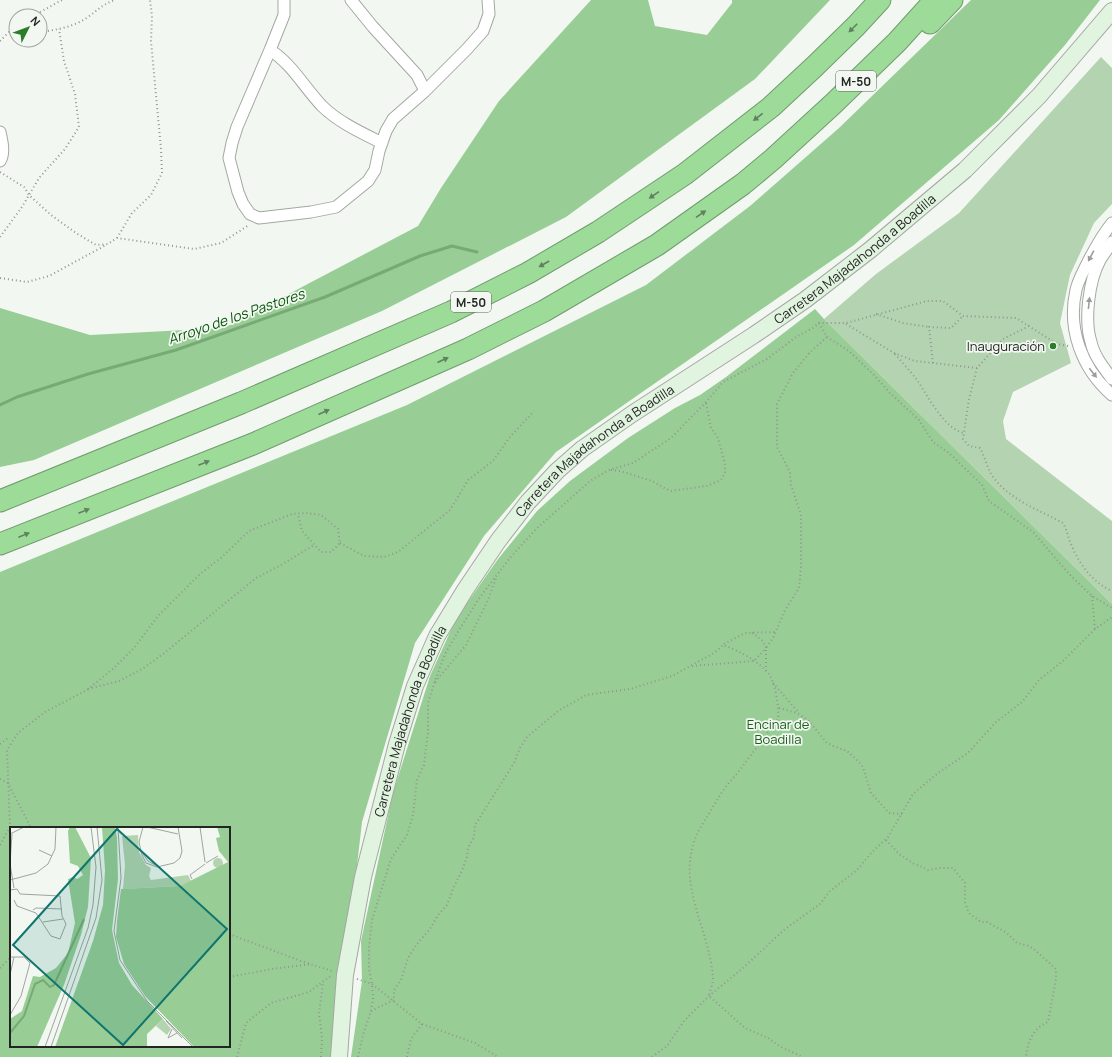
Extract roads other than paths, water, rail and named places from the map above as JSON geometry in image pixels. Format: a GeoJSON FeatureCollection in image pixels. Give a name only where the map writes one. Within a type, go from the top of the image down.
{"type":"FeatureCollection","features":[{"type":"Feature","properties":{"kind":"highway","name":"M-50"},"geometry":{"type":"LineString","coordinates":[[0,502],[241,403],[444,315],[528,273],[598,232],[685,174],[770,107],[830,51],[880,0]]}},
{"type":"Feature","properties":{"kind":"highway","name":"M-50"},"geometry":{"type":"LineString","coordinates":[[0,544],[253,444],[468,349],[544,311],[657,244],[743,184],[773,159],[838,99],[897,42],[935,0]]}},
{"type":"Feature","properties":{"kind":"highway"},"geometry":{"type":"LineString","coordinates":[[773,159],[821,127],[902,52],[952,0]]}},
{"type":"Feature","properties":{"kind":"street"},"geometry":{"type":"LineString","coordinates":[[284,0],[284,15],[237,127],[229,158],[238,192],[243,204],[250,214],[259,218],[275,218],[336,206],[368,181],[375,170],[386,131],[393,120],[425,91],[483,31],[489,14],[488,0]]}},
{"type":"Feature","properties":{"kind":"street"},"geometry":{"type":"LineString","coordinates":[[352,0],[373,27],[417,75],[425,91]]}},
{"type":"Feature","properties":{"kind":"street","name":"Carretera Majadahonda a Boadilla"},"geometry":{"type":"LineString","coordinates":[[339,1057],[345,975],[363,876],[391,766],[415,686],[436,636],[498,541],[528,502],[557,471],[582,450],[632,414],[805,300],[870,250],[965,170],[1044,90],[1112,11]]}},
{"type":"Feature","properties":{"kind":"street"},"geometry":{"type":"LineString","coordinates":[[270,50],[281,57],[288,64],[323,108],[362,134],[382,143]]}},
{"type":"Feature","properties":{"kind":"street"},"geometry":{"type":"LineString","coordinates":[[0,132],[3,143],[2,158],[0,161]]}},
{"type":"Feature","properties":{"kind":"street"},"geometry":{"type":"LineString","coordinates":[[1112,223],[1091,255],[1076,289],[1072,316],[1078,348],[1088,368],[1105,389],[1112,394]]}},
{"type":"Feature","properties":{"kind":"street"},"geometry":{"type":"LineString","coordinates":[[1112,242],[1100,261],[1090,292],[1087,315],[1090,342],[1099,361],[1112,379]]}},
{"type":"Feature","properties":{"kind":"waterway","name":"Arroyo de los Pastores"},"geometry":{"type":"LineString","coordinates":[[0,405],[17,397],[88,374],[176,350],[325,297],[420,256],[452,246],[477,252]]}},
{"type":"Feature","properties":{"kind":"place","name":"Inauguración"},"geometry":{"type":"Point","coordinates":[1053,346]}},
{"type":"Feature","properties":{"kind":"park label","name":"Encinar de Boadilla"},"geometry":{"type":"Point","coordinates":[778,732]}}]}
